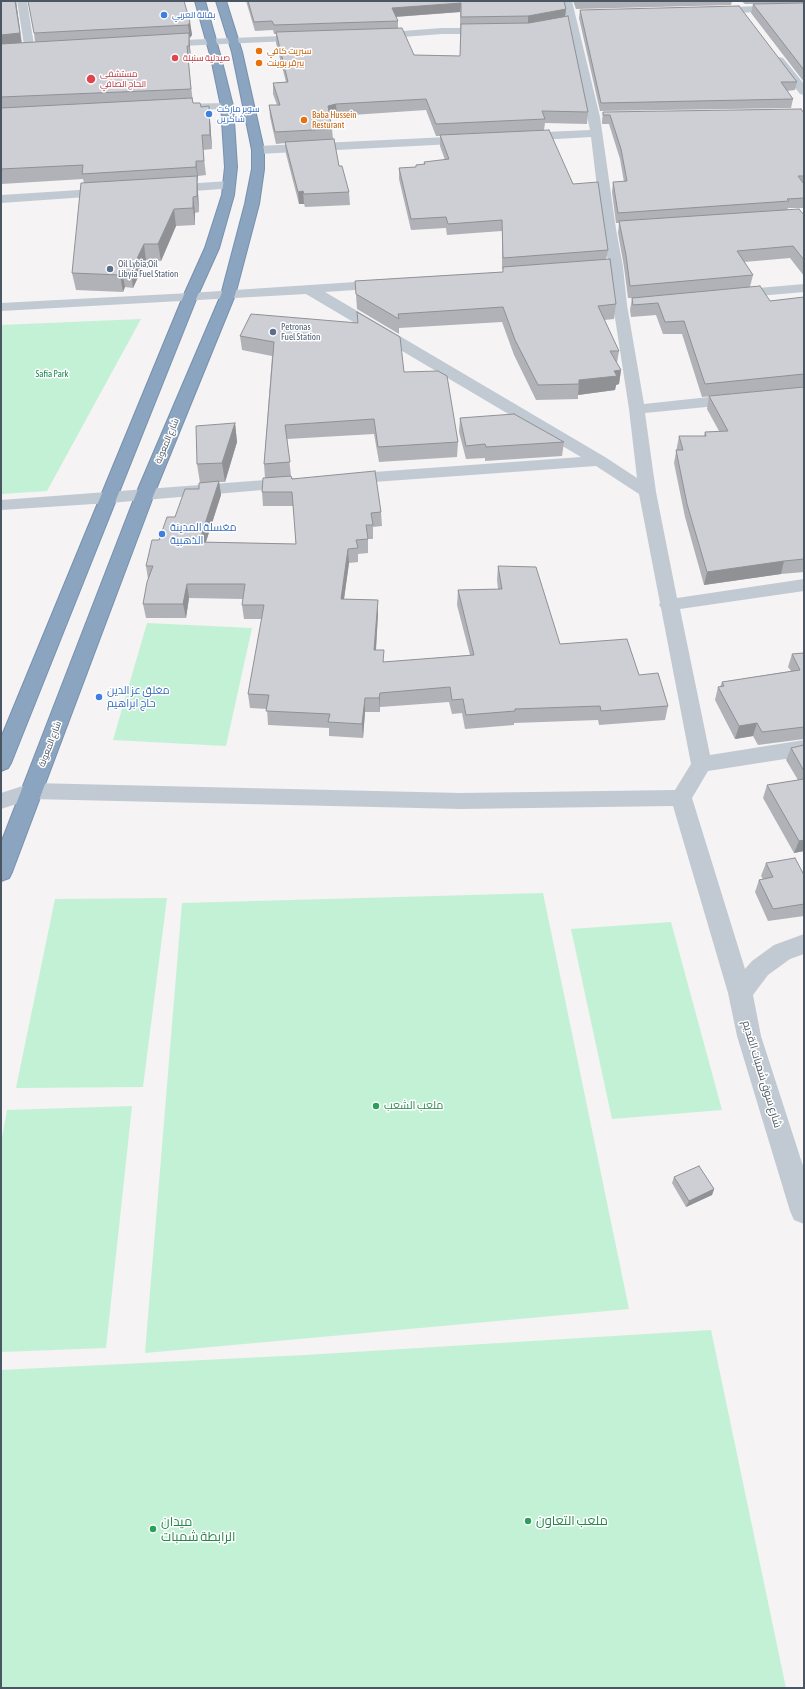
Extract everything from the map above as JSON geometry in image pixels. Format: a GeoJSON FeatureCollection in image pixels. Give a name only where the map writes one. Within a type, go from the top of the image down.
{"type":"FeatureCollection","features":[{"type":"Feature","properties":{"kind":"highway"},"geometry":{"type":"LineString","coordinates":[[1,763],[190,297],[218,232],[229,185],[231,148],[227,106],[200,1]]}},
{"type":"Feature","properties":{"kind":"highway","name":"شارع المعونة"},"geometry":{"type":"LineString","coordinates":[[1,872],[145,494],[228,295],[252,204],[258,169],[258,150],[234,40],[221,1]]}},
{"type":"Feature","properties":{"kind":"street"},"geometry":{"type":"LineString","coordinates":[[22,1],[30,51]]}},
{"type":"Feature","properties":{"kind":"street"},"geometry":{"type":"LineString","coordinates":[[735,1],[751,23]]}},
{"type":"Feature","properties":{"kind":"street"},"geometry":{"type":"LineString","coordinates":[[703,11],[804,7]]}},
{"type":"Feature","properties":{"kind":"street"},"geometry":{"type":"LineString","coordinates":[[1,801],[32,791],[460,801],[681,798],[701,764],[668,605],[647,492],[637,410],[628,304],[608,268],[616,228],[600,122],[571,15]]}},
{"type":"Feature","properties":{"kind":"street"},"geometry":{"type":"LineString","coordinates":[[367,36],[442,31],[504,31]]}},
{"type":"Feature","properties":{"kind":"street"},"geometry":{"type":"LineString","coordinates":[[148,44],[312,38]]}},
{"type":"Feature","properties":{"kind":"street"},"geometry":{"type":"LineString","coordinates":[[770,48],[804,92]]}},
{"type":"Feature","properties":{"kind":"street"},"geometry":{"type":"LineString","coordinates":[[165,109],[227,106]]}},
{"type":"Feature","properties":{"kind":"street"},"geometry":{"type":"LineString","coordinates":[[509,138],[600,122]]}},
{"type":"Feature","properties":{"kind":"street"},"geometry":{"type":"LineString","coordinates":[[258,150],[478,139]]}},
{"type":"Feature","properties":{"kind":"street"},"geometry":{"type":"LineString","coordinates":[[158,189],[229,185]]}},
{"type":"Feature","properties":{"kind":"street"},"geometry":{"type":"LineString","coordinates":[[1,199],[119,192]]}},
{"type":"Feature","properties":{"kind":"street"},"geometry":{"type":"LineString","coordinates":[[1,308],[228,295],[396,283]]}},
{"type":"Feature","properties":{"kind":"street"},"geometry":{"type":"LineString","coordinates":[[720,296],[804,288]]}},
{"type":"Feature","properties":{"kind":"street"},"geometry":{"type":"LineString","coordinates":[[309,289],[599,461],[647,492]]}},
{"type":"Feature","properties":{"kind":"street"},"geometry":{"type":"LineString","coordinates":[[637,410],[748,398]]}},
{"type":"Feature","properties":{"kind":"street"},"geometry":{"type":"LineString","coordinates":[[328,481],[599,461]]}},
{"type":"Feature","properties":{"kind":"street"},"geometry":{"type":"LineString","coordinates":[[1,505],[304,482]]}},
{"type":"Feature","properties":{"kind":"street"},"geometry":{"type":"LineString","coordinates":[[668,605],[804,585]]}},
{"type":"Feature","properties":{"kind":"street"},"geometry":{"type":"LineString","coordinates":[[701,764],[804,748]]}},
{"type":"Feature","properties":{"kind":"street","name":"شارع سوق شمبات القديم"},"geometry":{"type":"LineString","coordinates":[[681,798],[740,993],[749,1036],[804,1211]]}},
{"type":"Feature","properties":{"kind":"street"},"geometry":{"type":"LineString","coordinates":[[740,993],[760,968],[782,952],[804,944]]}},
{"type":"Feature","properties":{"kind":"green space","name":"Safia Park"},"geometry":{"type":"Polygon","coordinates":[[[141,319],[47,491],[1,494],[1,325],[141,319]]]}},
{"type":"Feature","properties":{"kind":"green space"},"geometry":{"type":"Polygon","coordinates":[[[147,623],[252,628],[226,746],[113,740],[147,623]]]}},
{"type":"Feature","properties":{"kind":"green space","name":"ملعب الشعب"},"geometry":{"type":"Polygon","coordinates":[[[543,893],[629,1309],[145,1353],[182,903],[543,893]]]}},
{"type":"Feature","properties":{"kind":"green space"},"geometry":{"type":"Polygon","coordinates":[[[167,898],[143,1087],[16,1088],[55,899],[167,898]]]}},
{"type":"Feature","properties":{"kind":"green space"},"geometry":{"type":"Polygon","coordinates":[[[671,922],[722,1110],[612,1119],[571,929],[671,922]]]}},
{"type":"Feature","properties":{"kind":"green space"},"geometry":{"type":"Polygon","coordinates":[[[132,1106],[106,1348],[1,1352],[1,1143],[7,1110],[132,1106]]]}},
{"type":"Feature","properties":{"kind":"green space","name":"ملعب التعاون"},"geometry":{"type":"Polygon","coordinates":[[[711,1330],[786,1688],[1,1688],[1,1370],[305,1355],[711,1330]]]}},
{"type":"Feature","properties":{"kind":"building"},"geometry":{"type":"Polygon","coordinates":[[[1,1],[15,1],[20,33],[1,35],[1,1]]]}},
{"type":"Feature","properties":{"kind":"building"},"geometry":{"type":"Polygon","coordinates":[[[28,1],[184,1],[190,22],[188,25],[34,33],[28,1]]]}},
{"type":"Feature","properties":{"kind":"building"},"geometry":{"type":"Polygon","coordinates":[[[248,1],[564,1],[566,9],[528,16],[461,17],[461,3],[392,8],[398,21],[274,25],[272,21],[254,22],[248,1]]]}},
{"type":"Feature","properties":{"kind":"building"},"geometry":{"type":"Polygon","coordinates":[[[804,3],[804,70],[753,4],[804,3]]]}},
{"type":"Feature","properties":{"kind":"building"},"geometry":{"type":"Polygon","coordinates":[[[739,6],[797,82],[781,82],[793,99],[601,103],[580,10],[739,6]]]}},
{"type":"Feature","properties":{"kind":"building"},"geometry":{"type":"Polygon","coordinates":[[[568,16],[588,112],[542,111],[545,119],[436,124],[426,99],[336,104],[328,106],[332,129],[275,132],[269,105],[280,105],[273,83],[288,82],[276,32],[402,28],[414,55],[460,56],[461,24],[529,23],[568,16]]]}},
{"type":"Feature","properties":{"kind":"building","name":"مستشفى الحاج الصافي"},"geometry":{"type":"Polygon","coordinates":[[[189,33],[189,46],[187,46],[191,89],[1,97],[1,44],[189,33]]]}},
{"type":"Feature","properties":{"kind":"building"},"geometry":{"type":"Polygon","coordinates":[[[192,98],[193,103],[200,103],[201,107],[209,106],[210,135],[202,135],[204,161],[196,161],[196,167],[82,174],[83,165],[1,169],[1,108],[192,98]]]}},
{"type":"Feature","properties":{"kind":"building"},"geometry":{"type":"Polygon","coordinates":[[[801,109],[804,113],[804,176],[798,176],[804,184],[804,198],[787,199],[789,201],[618,213],[613,182],[627,181],[621,149],[610,115],[603,115],[603,112],[801,109]]]}},
{"type":"Feature","properties":{"kind":"building"},"geometry":{"type":"Polygon","coordinates":[[[549,130],[573,184],[598,182],[608,250],[503,258],[502,220],[448,224],[446,217],[411,219],[399,168],[416,167],[416,165],[425,164],[424,162],[449,159],[440,135],[549,130]]]}},
{"type":"Feature","properties":{"kind":"building"},"geometry":{"type":"Polygon","coordinates":[[[334,139],[339,166],[342,166],[349,192],[304,194],[303,191],[298,192],[285,142],[334,139]]]}},
{"type":"Feature","properties":{"kind":"building"},"geometry":{"type":"Polygon","coordinates":[[[197,176],[197,196],[193,197],[193,208],[174,209],[158,244],[144,244],[131,271],[122,271],[120,275],[72,273],[81,183],[197,176]]]}},
{"type":"Feature","properties":{"kind":"building"},"geometry":{"type":"Polygon","coordinates":[[[799,209],[804,215],[804,260],[793,246],[737,251],[753,275],[630,286],[626,255],[619,221],[799,209]]]}},
{"type":"Feature","properties":{"kind":"building"},"geometry":{"type":"Polygon","coordinates":[[[610,259],[616,304],[598,306],[619,351],[610,351],[621,370],[614,371],[617,376],[579,380],[579,384],[538,385],[515,340],[503,307],[398,314],[399,319],[356,294],[355,281],[503,272],[503,267],[610,259]]]}},
{"type":"Feature","properties":{"kind":"building"},"geometry":{"type":"Polygon","coordinates":[[[760,286],[770,301],[804,297],[804,374],[705,384],[684,321],[665,322],[658,303],[633,305],[632,298],[760,286]]]}},
{"type":"Feature","properties":{"kind":"building"},"geometry":{"type":"Polygon","coordinates":[[[357,312],[400,337],[404,372],[438,371],[447,376],[458,442],[378,447],[374,419],[285,425],[290,462],[264,464],[274,342],[240,336],[251,314],[358,323],[357,312]]]}},
{"type":"Feature","properties":{"kind":"building"},"geometry":{"type":"Polygon","coordinates":[[[804,387],[804,559],[707,572],[687,504],[676,450],[683,450],[679,436],[706,436],[705,432],[728,431],[709,396],[804,387]]]}},
{"type":"Feature","properties":{"kind":"building"},"geometry":{"type":"Polygon","coordinates":[[[514,414],[564,442],[486,447],[485,444],[466,446],[460,418],[514,414]]]}},
{"type":"Feature","properties":{"kind":"building"},"geometry":{"type":"Polygon","coordinates":[[[235,423],[222,463],[197,464],[196,426],[235,423]]]}},
{"type":"Feature","properties":{"kind":"building"},"geometry":{"type":"Polygon","coordinates":[[[375,471],[381,512],[371,513],[373,525],[366,525],[368,539],[356,540],[358,548],[348,549],[341,599],[378,600],[374,650],[384,650],[383,662],[474,655],[458,590],[502,589],[498,566],[536,567],[560,644],[627,639],[639,675],[658,673],[668,706],[601,711],[600,706],[515,709],[515,711],[466,715],[463,699],[452,700],[450,687],[380,693],[379,698],[365,698],[362,724],[328,722],[330,714],[266,711],[269,695],[248,694],[264,605],[242,605],[245,584],[187,584],[183,604],[143,604],[147,582],[153,566],[146,566],[152,540],[159,540],[167,517],[175,517],[185,489],[199,489],[199,483],[219,481],[199,542],[296,544],[292,492],[262,492],[263,478],[291,476],[292,479],[375,471]]]}},
{"type":"Feature","properties":{"kind":"building"},"geometry":{"type":"Polygon","coordinates":[[[804,653],[804,727],[762,732],[757,723],[739,726],[718,687],[724,686],[722,682],[800,670],[792,654],[804,653]]]}},
{"type":"Feature","properties":{"kind":"building"},"geometry":{"type":"Polygon","coordinates":[[[804,745],[804,771],[791,748],[804,745]]]}},
{"type":"Feature","properties":{"kind":"building"},"geometry":{"type":"Polygon","coordinates":[[[804,779],[804,840],[799,841],[767,785],[804,779]]]}},
{"type":"Feature","properties":{"kind":"building"},"geometry":{"type":"Polygon","coordinates":[[[795,858],[804,875],[804,904],[773,909],[759,880],[773,877],[766,863],[795,858]]]}},
{"type":"Feature","properties":{"kind":"building"},"geometry":{"type":"Polygon","coordinates":[[[699,1166],[714,1189],[689,1201],[674,1177],[699,1166]]]}},
{"type":"Feature","properties":{"kind":"place","name":"بقالة العربي"},"geometry":{"type":"Point","coordinates":[164,15]}},
{"type":"Feature","properties":{"kind":"place","name":"سبريت كافي"},"geometry":{"type":"Point","coordinates":[259,51]}},
{"type":"Feature","properties":{"kind":"place","name":"صيدلية سنبلة"},"geometry":{"type":"Point","coordinates":[175,58]}},
{"type":"Feature","properties":{"kind":"place","name":"بيرقر بوينت"},"geometry":{"type":"Point","coordinates":[259,63]}},
{"type":"Feature","properties":{"kind":"place","name":"مستشفى الحاج الصافي"},"geometry":{"type":"Point","coordinates":[91,79]}},
{"type":"Feature","properties":{"kind":"place","name":"سوبر ماركت شاكرين"},"geometry":{"type":"Point","coordinates":[209,114]}},
{"type":"Feature","properties":{"kind":"place","name":"Baba Hussein Resturant"},"geometry":{"type":"Point","coordinates":[304,120]}},
{"type":"Feature","properties":{"kind":"place","name":"Oil Lybia;Oil Libyia Fuel Station"},"geometry":{"type":"Point","coordinates":[110,269]}},
{"type":"Feature","properties":{"kind":"place","name":"Petronas Fuel Station"},"geometry":{"type":"Point","coordinates":[273,332]}},
{"type":"Feature","properties":{"kind":"place","name":"مغسلة المدينة الذهبية"},"geometry":{"type":"Point","coordinates":[162,534]}},
{"type":"Feature","properties":{"kind":"place","name":"مغلق عز الدين حاج ابراهيم"},"geometry":{"type":"Point","coordinates":[99,697]}},
{"type":"Feature","properties":{"kind":"place","name":"ملعب الشعب"},"geometry":{"type":"Point","coordinates":[376,1106]}},
{"type":"Feature","properties":{"kind":"place","name":"ملعب التعاون"},"geometry":{"type":"Point","coordinates":[528,1521]}},
{"type":"Feature","properties":{"kind":"place","name":"ميدان الرابطة شمبات"},"geometry":{"type":"Point","coordinates":[153,1529]}}]}
